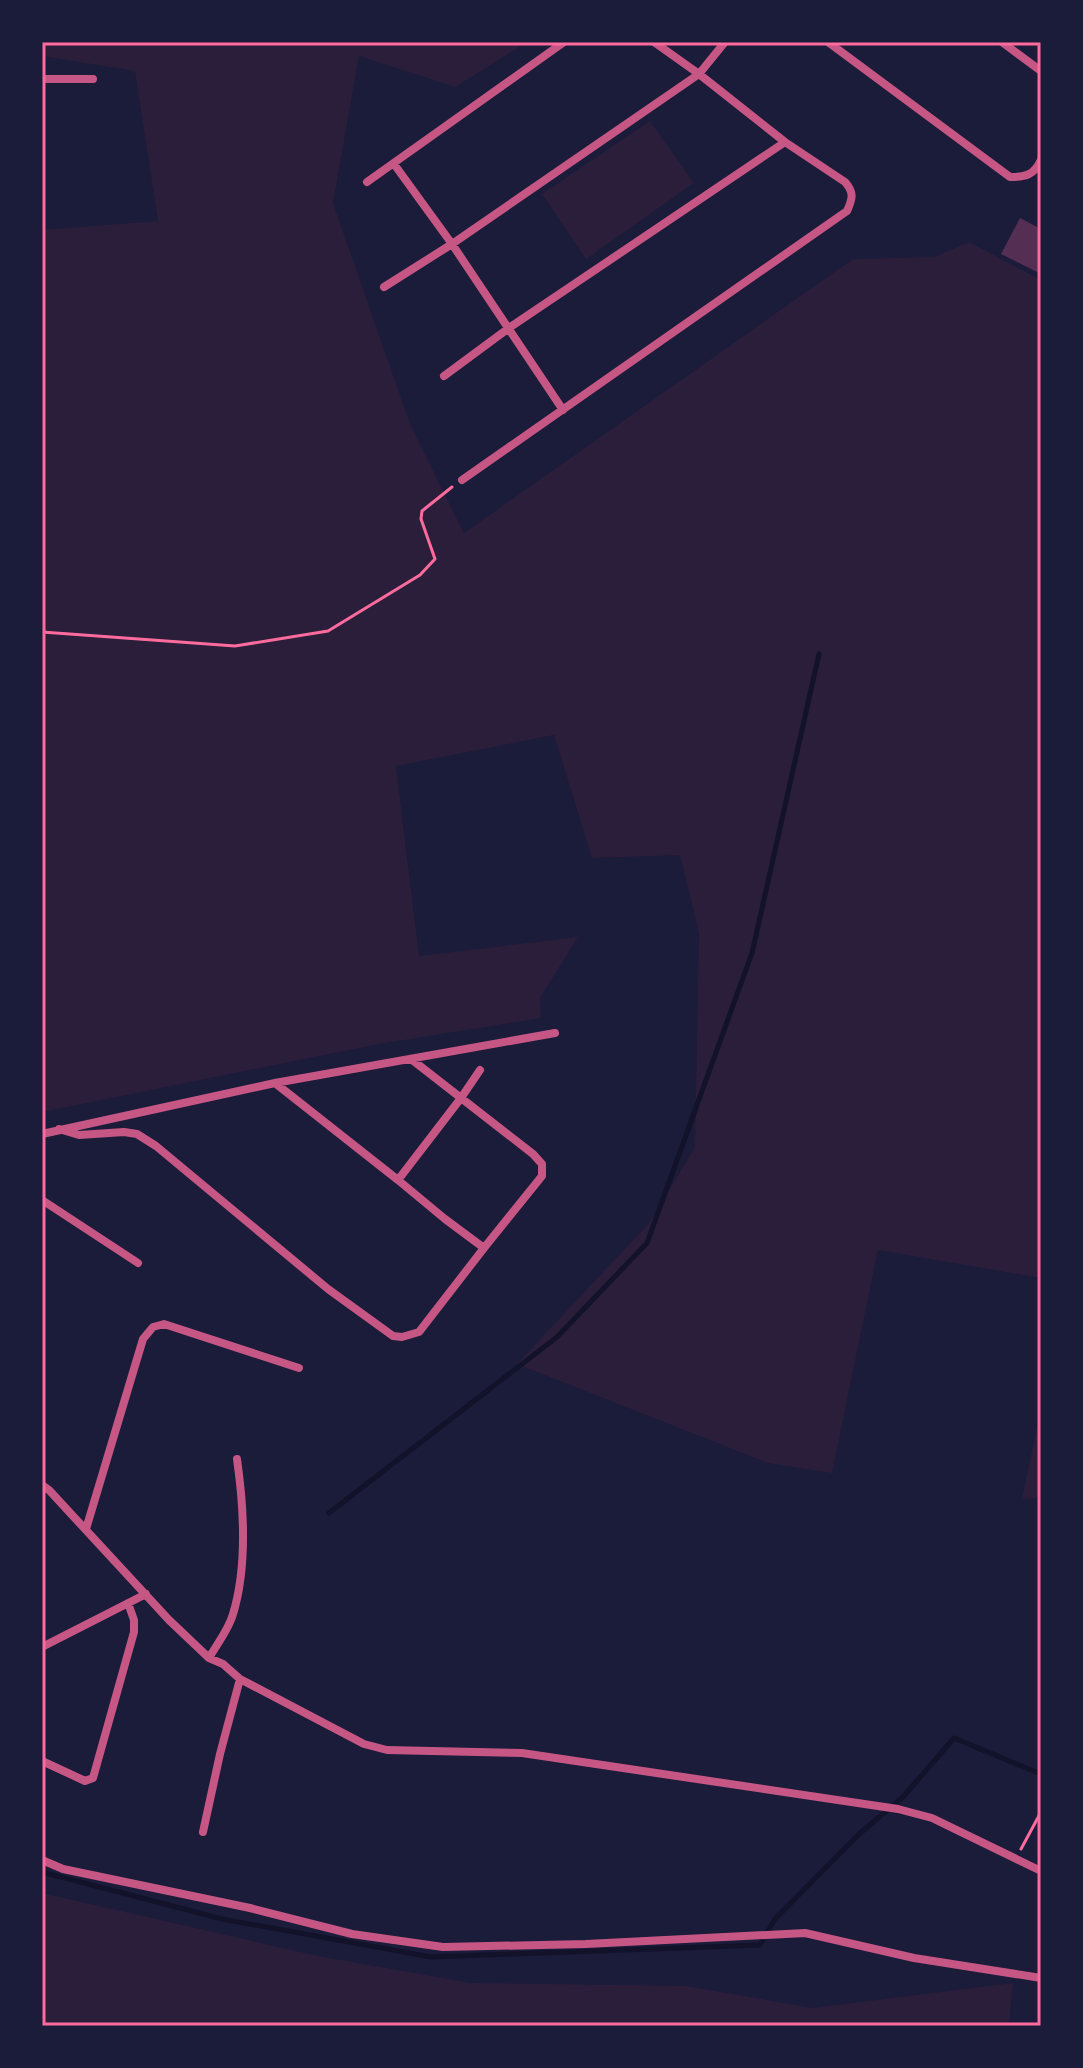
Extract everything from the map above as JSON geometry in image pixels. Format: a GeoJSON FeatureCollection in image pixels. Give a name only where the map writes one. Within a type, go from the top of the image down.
{"type":"FeatureCollection","features":[{"type":"Feature","properties":{"kind":"street"},"geometry":{"type":"LineString","coordinates":[[367,182],[564,42]]}},
{"type":"Feature","properties":{"kind":"street"},"geometry":{"type":"LineString","coordinates":[[462,480],[847,211],[852,200],[852,190],[845,182],[785,142],[654,42]]}},
{"type":"Feature","properties":{"kind":"street"},"geometry":{"type":"LineString","coordinates":[[384,287],[452,244],[699,74],[725,42]]}},
{"type":"Feature","properties":{"kind":"street"},"geometry":{"type":"LineString","coordinates":[[828,42],[1010,177],[1026,177],[1037,169],[1041,160]]}},
{"type":"Feature","properties":{"kind":"street"},"geometry":{"type":"LineString","coordinates":[[1002,42],[1041,71]]}},
{"type":"Feature","properties":{"kind":"street"},"geometry":{"type":"LineString","coordinates":[[42,79],[93,79]]}},
{"type":"Feature","properties":{"kind":"street"},"geometry":{"type":"LineString","coordinates":[[444,376],[509,328],[785,142]]}},
{"type":"Feature","properties":{"kind":"street"},"geometry":{"type":"LineString","coordinates":[[394,164],[452,244],[563,410]]}},
{"type":"Feature","properties":{"kind":"street"},"geometry":{"type":"LineString","coordinates":[[42,1134],[275,1083],[555,1033]]}},
{"type":"Feature","properties":{"kind":"street"},"geometry":{"type":"LineString","coordinates":[[59,1129],[79,1135],[137,1134],[156,1146],[328,1289],[393,1336],[402,1337],[419,1332],[542,1176],[543,1168],[533,1154],[411,1059]]}},
{"type":"Feature","properties":{"kind":"street"},"geometry":{"type":"LineString","coordinates":[[398,1180],[480,1070]]}},
{"type":"Feature","properties":{"kind":"street"},"geometry":{"type":"LineString","coordinates":[[275,1083],[484,1248]]}},
{"type":"Feature","properties":{"kind":"street"},"geometry":{"type":"LineString","coordinates":[[42,1200],[138,1263]]}},
{"type":"Feature","properties":{"kind":"street"},"geometry":{"type":"LineString","coordinates":[[86,1529],[143,1339],[153,1327],[164,1324],[299,1368]]}},
{"type":"Feature","properties":{"kind":"street"},"geometry":{"type":"LineString","coordinates":[[209,1658],[232,1617],[240,1584],[241,1516],[237,1459]]}},
{"type":"Feature","properties":{"kind":"street"},"geometry":{"type":"LineString","coordinates":[[42,1485],[209,1658],[223,1664],[240,1679],[364,1744],[387,1750],[522,1753],[898,1809],[932,1818],[1041,1871]]}},
{"type":"Feature","properties":{"kind":"street"},"geometry":{"type":"LineString","coordinates":[[42,1647],[146,1594]]}},
{"type":"Feature","properties":{"kind":"street"},"geometry":{"type":"LineString","coordinates":[[42,1761],[85,1781],[93,1778],[134,1632],[134,1620],[128,1603]]}},
{"type":"Feature","properties":{"kind":"street"},"geometry":{"type":"LineString","coordinates":[[203,1832],[240,1679]]}},
{"type":"Feature","properties":{"kind":"street"},"geometry":{"type":"LineString","coordinates":[[42,1860],[63,1869],[250,1908],[352,1934],[443,1947],[586,1944],[805,1933],[914,1958],[1041,1978]]}},
{"type":"Feature","properties":{"kind":"path"},"geometry":{"type":"LineString","coordinates":[[42,632],[235,646],[328,631],[420,575],[435,559],[421,519],[422,511],[462,480]]}},
{"type":"Feature","properties":{"kind":"path"},"geometry":{"type":"LineString","coordinates":[[1015,1859],[1041,1812]]}},
{"type":"Feature","properties":{"kind":"shaded area"},"geometry":{"type":"Polygon","coordinates":[[[42,42],[520,42],[521,46],[455,87],[359,56],[333,203],[410,424],[464,533],[853,259],[934,257],[969,242],[1041,280],[1041,1278],[878,1250],[832,1473],[768,1463],[517,1364],[649,1223],[695,1147],[699,933],[680,855],[592,858],[554,735],[396,766],[419,956],[578,937],[540,998],[541,1018],[379,1044],[42,1112],[42,230],[158,221],[135,71],[42,56],[42,42]]]}},
{"type":"Feature","properties":{"kind":"shaded area"},"geometry":{"type":"Polygon","coordinates":[[[650,121],[694,183],[586,259],[542,194],[650,121]]]}},
{"type":"Feature","properties":{"kind":"shaded area"},"geometry":{"type":"Polygon","coordinates":[[[1041,1408],[1041,1498],[1022,1499],[1041,1408]]]}},
{"type":"Feature","properties":{"kind":"shaded area"},"geometry":{"type":"Polygon","coordinates":[[[42,1893],[318,1956],[471,1983],[686,1986],[813,2008],[1013,1983],[1009,2026],[42,2026],[42,1893]]]}},
{"type":"Feature","properties":{"kind":"building"},"geometry":{"type":"Polygon","coordinates":[[[1020,218],[1041,229],[1041,274],[1001,254],[1020,218]]]}},
{"type":"Feature","properties":{"kind":"waterway"},"geometry":{"type":"LineString","coordinates":[[329,1513],[557,1337],[647,1243],[752,953],[819,654]]}},
{"type":"Feature","properties":{"kind":"waterway"},"geometry":{"type":"LineString","coordinates":[[42,1872],[222,1919],[431,1957],[760,1945],[775,1919],[859,1834],[903,1797],[954,1738],[1041,1774]]}}]}
